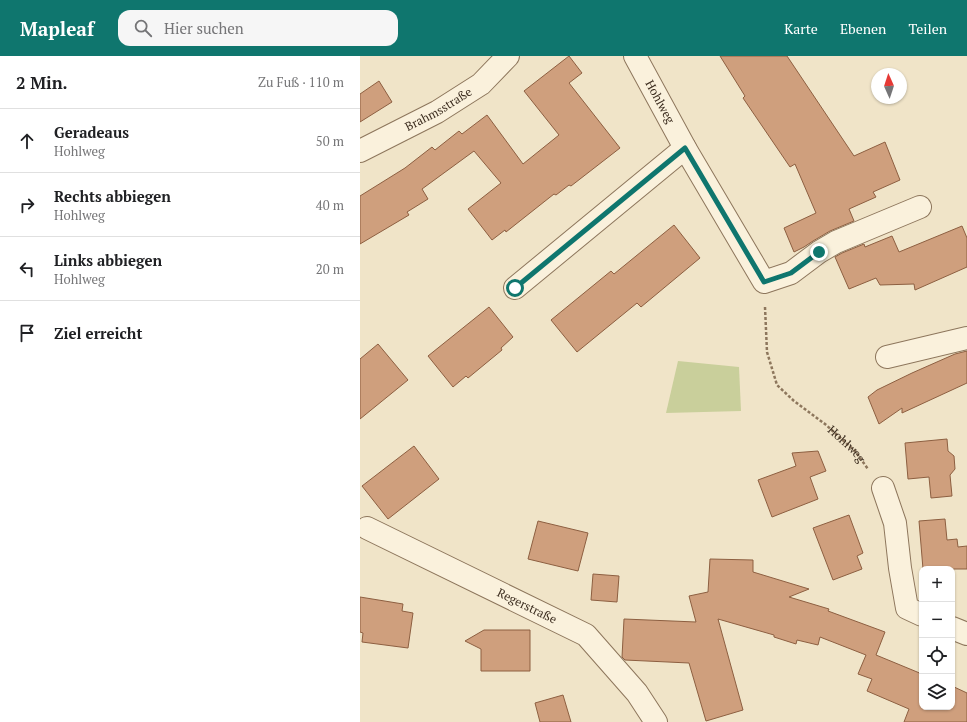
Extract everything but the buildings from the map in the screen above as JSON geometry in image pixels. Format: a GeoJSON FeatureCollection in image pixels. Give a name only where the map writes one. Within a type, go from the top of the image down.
{"type":"FeatureCollection","features":[{"type":"Feature","properties":{"kind":"street","name":"Brahmsstraße"},"geometry":{"type":"LineString","coordinates":[[360,150],[437,112],[481,84],[508,56]]}},
{"type":"Feature","properties":{"kind":"street","name":"Hohlweg"},"geometry":{"type":"LineString","coordinates":[[635,56],[685,148],[764,282]]}},
{"type":"Feature","properties":{"kind":"street"},"geometry":{"type":"LineString","coordinates":[[515,288],[685,148]]}},
{"type":"Feature","properties":{"kind":"street"},"geometry":{"type":"LineString","coordinates":[[764,282],[791,273],[819,252],[836,242],[920,207]]}},
{"type":"Feature","properties":{"kind":"street"},"geometry":{"type":"LineString","coordinates":[[887,357],[967,338]]}},
{"type":"Feature","properties":{"kind":"street"},"geometry":{"type":"LineString","coordinates":[[882,488],[895,523],[900,568],[907,608],[919,614]]}},
{"type":"Feature","properties":{"kind":"street","name":"Regerstraße"},"geometry":{"type":"LineString","coordinates":[[367,528],[586,635],[637,693],[656,722]]}},
{"type":"Feature","properties":{"kind":"street"},"geometry":{"type":"LineString","coordinates":[[955,629],[967,634]]}},
{"type":"Feature","properties":{"kind":"path","name":"Hohlweg"},"geometry":{"type":"LineString","coordinates":[[764,282],[767,352],[777,385],[794,401],[825,424],[855,451],[882,488]]}},
{"type":"Feature","properties":{"kind":"green space"},"geometry":{"type":"Polygon","coordinates":[[[678,361],[739,367],[741,411],[666,413],[678,361]]]}},
{"type":"Feature","properties":{"kind":"route"},"geometry":{"type":"LineString","coordinates":[[515,288],[685,148],[764,282],[791,273],[819,252]]}}]}
